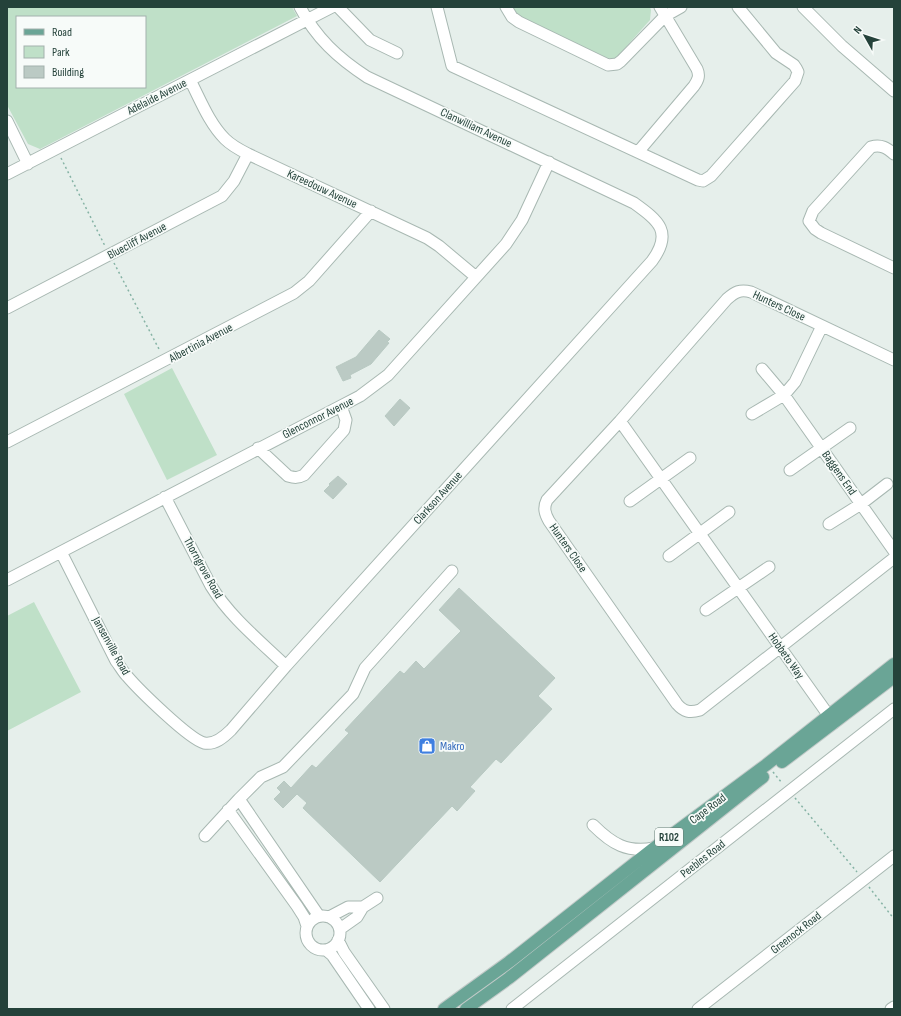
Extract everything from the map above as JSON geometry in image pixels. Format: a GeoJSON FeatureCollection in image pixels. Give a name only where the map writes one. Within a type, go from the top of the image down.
{"type":"FeatureCollection","features":[{"type":"Feature","properties":{"kind":"main road","name":"Cape Road"},"geometry":{"type":"LineString","coordinates":[[466,1009],[509,978],[771,771],[894,664]]}},
{"type":"Feature","properties":{"kind":"main road","name":"Cape Road"},"geometry":{"type":"LineString","coordinates":[[444,1009],[510,962],[654,848],[766,765],[894,677]]}},
{"type":"Feature","properties":{"kind":"street","name":"Clanwilliam Avenue"},"geometry":{"type":"LineString","coordinates":[[300,7],[321,40],[344,61],[367,77],[550,162],[634,203],[653,219],[663,234]]}},
{"type":"Feature","properties":{"kind":"street","name":"Adelaide Avenue"},"geometry":{"type":"LineString","coordinates":[[7,174],[332,7]]}},
{"type":"Feature","properties":{"kind":"street"},"geometry":{"type":"LineString","coordinates":[[338,7],[370,40],[397,53]]}},
{"type":"Feature","properties":{"kind":"street"},"geometry":{"type":"LineString","coordinates":[[437,7],[452,66],[698,180],[707,179],[711,176],[795,81],[798,72],[796,68],[776,53],[738,7]]}},
{"type":"Feature","properties":{"kind":"street"},"geometry":{"type":"LineString","coordinates":[[506,7],[512,18],[519,22],[608,65],[613,65],[621,61],[663,12],[681,7]]}},
{"type":"Feature","properties":{"kind":"street"},"geometry":{"type":"LineString","coordinates":[[803,7],[842,46],[894,91]]}},
{"type":"Feature","properties":{"kind":"street"},"geometry":{"type":"LineString","coordinates":[[638,152],[694,86],[698,81],[699,76],[697,69],[663,12]]}},
{"type":"Feature","properties":{"kind":"street","name":"Kareedouw Avenue"},"geometry":{"type":"LineString","coordinates":[[190,80],[216,129],[225,140],[248,154],[427,238],[439,246],[476,277]]}},
{"type":"Feature","properties":{"kind":"street"},"geometry":{"type":"LineString","coordinates":[[7,121],[28,164]]}},
{"type":"Feature","properties":{"kind":"street"},"geometry":{"type":"LineString","coordinates":[[894,154],[880,145],[871,147],[813,211],[809,221],[815,230],[820,233],[894,268]]}},
{"type":"Feature","properties":{"kind":"street","name":"Bluecliff Avenue"},"geometry":{"type":"LineString","coordinates":[[7,308],[222,196],[234,181],[248,154]]}},
{"type":"Feature","properties":{"kind":"street","name":"Glenconnor Avenue"},"geometry":{"type":"LineString","coordinates":[[7,580],[360,396],[375,386],[388,375],[506,244],[522,220],[550,162]]}},
{"type":"Feature","properties":{"kind":"street","name":"Albertinia Avenue"},"geometry":{"type":"LineString","coordinates":[[7,442],[294,293],[308,281],[371,211]]}},
{"type":"Feature","properties":{"kind":"street","name":"Clarkson Avenue"},"geometry":{"type":"LineString","coordinates":[[198,740],[204,743],[209,743],[224,737],[286,666],[652,261],[658,252],[663,234]]}},
{"type":"Feature","properties":{"kind":"street","name":"Hunters Close"},"geometry":{"type":"LineString","coordinates":[[894,360],[751,292],[739,291],[734,293],[548,500],[544,510],[548,521],[677,704],[687,711],[692,712],[700,710],[894,558]]}},
{"type":"Feature","properties":{"kind":"street"},"geometry":{"type":"LineString","coordinates":[[752,414],[784,395],[799,375],[822,326]]}},
{"type":"Feature","properties":{"kind":"street","name":"Baggens End"},"geometry":{"type":"LineString","coordinates":[[762,368],[784,395],[894,551]]}},
{"type":"Feature","properties":{"kind":"street"},"geometry":{"type":"LineString","coordinates":[[258,448],[288,476],[294,478],[304,475],[344,430],[346,420],[341,406]]}},
{"type":"Feature","properties":{"kind":"street","name":"Hobbeto Way"},"geometry":{"type":"LineString","coordinates":[[620,421],[831,720]]}},
{"type":"Feature","properties":{"kind":"street"},"geometry":{"type":"LineString","coordinates":[[790,470],[850,428]]}},
{"type":"Feature","properties":{"kind":"street"},"geometry":{"type":"LineString","coordinates":[[630,500],[690,458]]}},
{"type":"Feature","properties":{"kind":"street"},"geometry":{"type":"LineString","coordinates":[[830,524],[861,504],[887,484]]}},
{"type":"Feature","properties":{"kind":"street","name":"Thorngrove Road"},"geometry":{"type":"LineString","coordinates":[[166,497],[218,597],[227,608],[286,666]]}},
{"type":"Feature","properties":{"kind":"street"},"geometry":{"type":"LineString","coordinates":[[669,556],[729,512]]}},
{"type":"Feature","properties":{"kind":"street","name":"Jansenville Road"},"geometry":{"type":"LineString","coordinates":[[61,552],[116,661],[126,675],[177,724],[198,740]]}},
{"type":"Feature","properties":{"kind":"street"},"geometry":{"type":"LineString","coordinates":[[706,610],[769,567]]}},
{"type":"Feature","properties":{"kind":"street"},"geometry":{"type":"LineString","coordinates":[[205,836],[228,810],[261,777],[283,767],[353,694],[365,668],[452,571]]}},
{"type":"Feature","properties":{"kind":"street","name":"Peebles Road"},"geometry":{"type":"LineString","coordinates":[[512,1009],[894,709]]}},
{"type":"Feature","properties":{"kind":"street"},"geometry":{"type":"LineString","coordinates":[[239,799],[324,917],[338,924],[339,935],[344,952],[384,1009]]}},
{"type":"Feature","properties":{"kind":"street"},"geometry":{"type":"LineString","coordinates":[[228,810],[304,917],[307,926],[306,936],[310,946],[315,949],[326,950],[336,945],[339,935],[357,917],[363,907],[377,898]]}},
{"type":"Feature","properties":{"kind":"street"},"geometry":{"type":"LineString","coordinates":[[593,825],[618,845],[638,850],[654,848]]}},
{"type":"Feature","properties":{"kind":"street","name":"Greenock Road"},"geometry":{"type":"LineString","coordinates":[[698,1009],[894,856]]}},
{"type":"Feature","properties":{"kind":"street"},"geometry":{"type":"LineString","coordinates":[[307,926],[314,918],[324,917],[348,907],[363,907]]}},
{"type":"Feature","properties":{"kind":"street"},"geometry":{"type":"LineString","coordinates":[[326,950],[332,955],[369,1009]]}},
{"type":"Feature","properties":{"kind":"path"},"geometry":{"type":"LineString","coordinates":[[771,771],[790,791],[864,880],[894,919]]}},
{"type":"Feature","properties":{"kind":"green space"},"geometry":{"type":"Polygon","coordinates":[[[7,7],[292,7],[297,16],[40,149],[28,144],[7,105],[7,7]]]}},
{"type":"Feature","properties":{"kind":"green space"},"geometry":{"type":"Polygon","coordinates":[[[513,7],[650,7],[651,10],[650,20],[617,57],[612,59],[523,19],[516,13],[513,7]]]}},
{"type":"Feature","properties":{"kind":"green space"},"geometry":{"type":"Polygon","coordinates":[[[172,368],[217,455],[167,480],[124,394],[172,368]]]}},
{"type":"Feature","properties":{"kind":"green space"},"geometry":{"type":"Polygon","coordinates":[[[34,602],[81,692],[7,731],[7,616],[34,602]]]}},
{"type":"Feature","properties":{"kind":"building"},"geometry":{"type":"Polygon","coordinates":[[[379,330],[390,339],[387,342],[389,343],[371,364],[350,375],[351,378],[343,381],[336,367],[356,357],[379,330]]]}},
{"type":"Feature","properties":{"kind":"building"},"geometry":{"type":"Polygon","coordinates":[[[400,399],[410,408],[394,426],[385,416],[400,399]]]}},
{"type":"Feature","properties":{"kind":"building"},"geometry":{"type":"Polygon","coordinates":[[[338,476],[347,484],[333,499],[324,491],[338,476]]]}},
{"type":"Feature","properties":{"kind":"building","name":"Makro"},"geometry":{"type":"Polygon","coordinates":[[[459,588],[555,678],[538,696],[552,709],[501,763],[496,759],[470,787],[475,791],[457,811],[452,806],[380,882],[303,808],[307,803],[297,794],[283,808],[274,799],[281,792],[277,788],[284,781],[291,788],[312,765],[316,768],[349,733],[345,730],[400,671],[404,674],[416,661],[424,669],[461,631],[439,610],[459,588]]]}},
{"type":"Feature","properties":{"kind":"place","name":"Makro"},"geometry":{"type":"Point","coordinates":[427,746]}}]}
